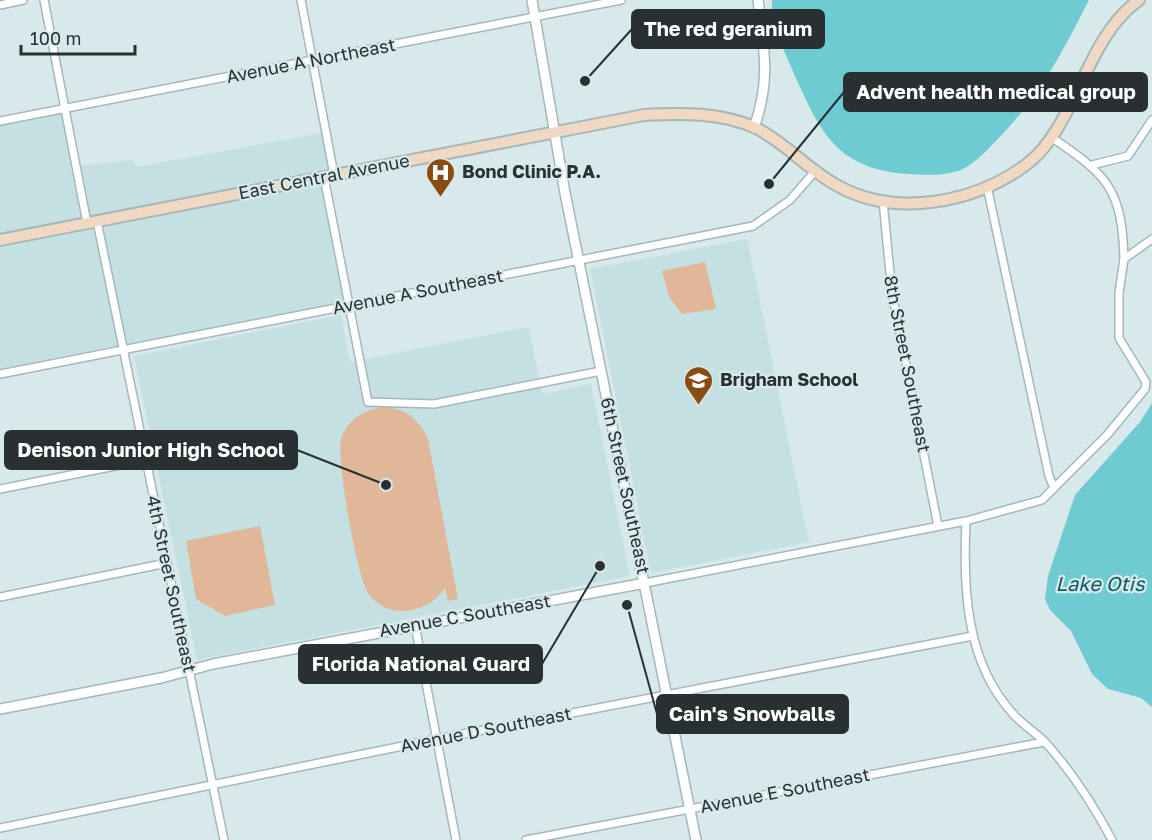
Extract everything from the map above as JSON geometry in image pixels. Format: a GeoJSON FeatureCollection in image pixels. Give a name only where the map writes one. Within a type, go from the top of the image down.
{"type":"FeatureCollection","features":[{"type":"Feature","properties":{"kind":"main road","name":"East Central Avenue"},"geometry":{"type":"LineString","coordinates":[[0,240],[644,115],[682,113],[718,117],[754,128],[850,192],[883,201],[910,204],[942,201],[987,186],[1029,162],[1051,137],[1114,22],[1139,0]]}},
{"type":"Feature","properties":{"kind":"street"},"geometry":{"type":"LineString","coordinates":[[0,4],[23,0]]}},
{"type":"Feature","properties":{"kind":"street","name":"4th Street Southeast"},"geometry":{"type":"LineString","coordinates":[[44,0],[64,109],[123,349],[224,840]]}},
{"type":"Feature","properties":{"kind":"street"},"geometry":{"type":"LineString","coordinates":[[302,0],[350,305],[369,402],[434,404],[601,371]]}},
{"type":"Feature","properties":{"kind":"street","name":"6th Street Southeast"},"geometry":{"type":"LineString","coordinates":[[532,0],[578,261],[696,840]]}},
{"type":"Feature","properties":{"kind":"street","name":"Avenue A Northeast"},"geometry":{"type":"LineString","coordinates":[[0,122],[621,0]]}},
{"type":"Feature","properties":{"kind":"street"},"geometry":{"type":"LineString","coordinates":[[754,128],[765,90],[766,66],[758,0]]}},
{"type":"Feature","properties":{"kind":"street"},"geometry":{"type":"LineString","coordinates":[[1092,165],[1128,156],[1152,120]]}},
{"type":"Feature","properties":{"kind":"street"},"geometry":{"type":"LineString","coordinates":[[1051,137],[1092,165],[1111,187],[1122,222],[1124,259]]}},
{"type":"Feature","properties":{"kind":"street","name":"Avenue A Southeast"},"geometry":{"type":"LineString","coordinates":[[0,374],[753,226],[790,200],[816,171]]}},
{"type":"Feature","properties":{"kind":"street"},"geometry":{"type":"LineString","coordinates":[[987,186],[1049,476],[1054,488]]}},
{"type":"Feature","properties":{"kind":"street","name":"8th Street Southeast"},"geometry":{"type":"LineString","coordinates":[[883,201],[892,293],[938,526]]}},
{"type":"Feature","properties":{"kind":"street"},"geometry":{"type":"LineString","coordinates":[[1124,259],[1152,239]]}},
{"type":"Feature","properties":{"kind":"street","name":"Avenue C Southeast"},"geometry":{"type":"LineString","coordinates":[[0,709],[415,625],[938,526],[1042,500],[1108,434],[1145,389],[1146,382],[1119,338],[1119,293],[1124,259]]}},
{"type":"Feature","properties":{"kind":"street"},"geometry":{"type":"LineString","coordinates":[[0,489],[145,459]]}},
{"type":"Feature","properties":{"kind":"street"},"geometry":{"type":"LineString","coordinates":[[966,520],[965,587],[973,636],[980,659],[996,690],[1013,714],[1044,742],[1092,801],[1112,840]]}},
{"type":"Feature","properties":{"kind":"street"},"geometry":{"type":"LineString","coordinates":[[0,597],[167,563]]}},
{"type":"Feature","properties":{"kind":"street"},"geometry":{"type":"LineString","coordinates":[[415,625],[456,840]]}},
{"type":"Feature","properties":{"kind":"street","name":"Avenue D Southeast"},"geometry":{"type":"LineString","coordinates":[[0,828],[437,739],[973,636]]}},
{"type":"Feature","properties":{"kind":"street","name":"Avenue E Southeast"},"geometry":{"type":"LineString","coordinates":[[526,840],[1044,742]]}},
{"type":"Feature","properties":{"kind":"shaded area"},"geometry":{"type":"Polygon","coordinates":[[[61,114],[82,220],[0,236],[0,126],[61,114]]]}},
{"type":"Feature","properties":{"kind":"shaded area"},"geometry":{"type":"Polygon","coordinates":[[[322,133],[329,171],[90,218],[79,166],[132,160],[137,167],[322,133]]]}},
{"type":"Feature","properties":{"kind":"shaded area"},"geometry":{"type":"Polygon","coordinates":[[[321,182],[345,302],[126,344],[102,225],[321,182]]]}},
{"type":"Feature","properties":{"kind":"shaded area"},"geometry":{"type":"Polygon","coordinates":[[[94,227],[119,345],[0,369],[0,245],[94,227]]]}},
{"type":"Feature","properties":{"kind":"shaded area","name":"Brigham School"},"geometry":{"type":"Polygon","coordinates":[[[747,239],[809,542],[651,573],[590,269],[747,239]]]}},
{"type":"Feature","properties":{"kind":"shaded area"},"geometry":{"type":"Polygon","coordinates":[[[705,262],[716,309],[682,314],[669,297],[662,271],[705,262]]]}},
{"type":"Feature","properties":{"kind":"shaded area"},"geometry":{"type":"Polygon","coordinates":[[[341,315],[350,362],[529,327],[542,394],[591,384],[630,576],[197,660],[134,356],[341,315]]]}},
{"type":"Feature","properties":{"kind":"shaded area"},"geometry":{"type":"Polygon","coordinates":[[[382,407],[397,409],[410,416],[420,425],[428,439],[458,599],[448,601],[445,588],[429,603],[408,611],[397,611],[376,602],[363,583],[344,493],[341,440],[351,422],[368,411],[382,407]]]}},
{"type":"Feature","properties":{"kind":"shaded area"},"geometry":{"type":"Polygon","coordinates":[[[260,526],[275,605],[225,616],[196,599],[186,541],[260,526]]]}},
{"type":"Feature","properties":{"kind":"water"},"geometry":{"type":"Polygon","coordinates":[[[772,0],[1089,0],[1048,76],[1010,126],[968,166],[952,173],[926,175],[883,171],[863,164],[846,155],[833,142],[821,128],[811,110],[785,52],[775,27],[772,0]]]}},
{"type":"Feature","properties":{"kind":"water","name":"Lake Otis"},"geometry":{"type":"Polygon","coordinates":[[[1152,403],[1152,707],[1141,698],[1108,689],[1092,674],[1071,631],[1050,610],[1045,599],[1048,576],[1075,495],[1140,422],[1152,403]]]}},
{"type":"Feature","properties":{"kind":"place","name":"The red geranium"},"geometry":{"type":"Point","coordinates":[585,81]}},
{"type":"Feature","properties":{"kind":"place","name":"Advent health medical group"},"geometry":{"type":"Point","coordinates":[769,184]}},
{"type":"Feature","properties":{"kind":"place","name":"Bond Clinic P.A."},"geometry":{"type":"Point","coordinates":[441,198]}},
{"type":"Feature","properties":{"kind":"place","name":"Brigham School"},"geometry":{"type":"Point","coordinates":[699,406]}},
{"type":"Feature","properties":{"kind":"place","name":"Denison Junior High School"},"geometry":{"type":"Point","coordinates":[386,485]}},
{"type":"Feature","properties":{"kind":"place","name":"Florida National Guard"},"geometry":{"type":"Point","coordinates":[600,566]}},
{"type":"Feature","properties":{"kind":"place","name":"Cain's Snowballs"},"geometry":{"type":"Point","coordinates":[627,605]}}]}
